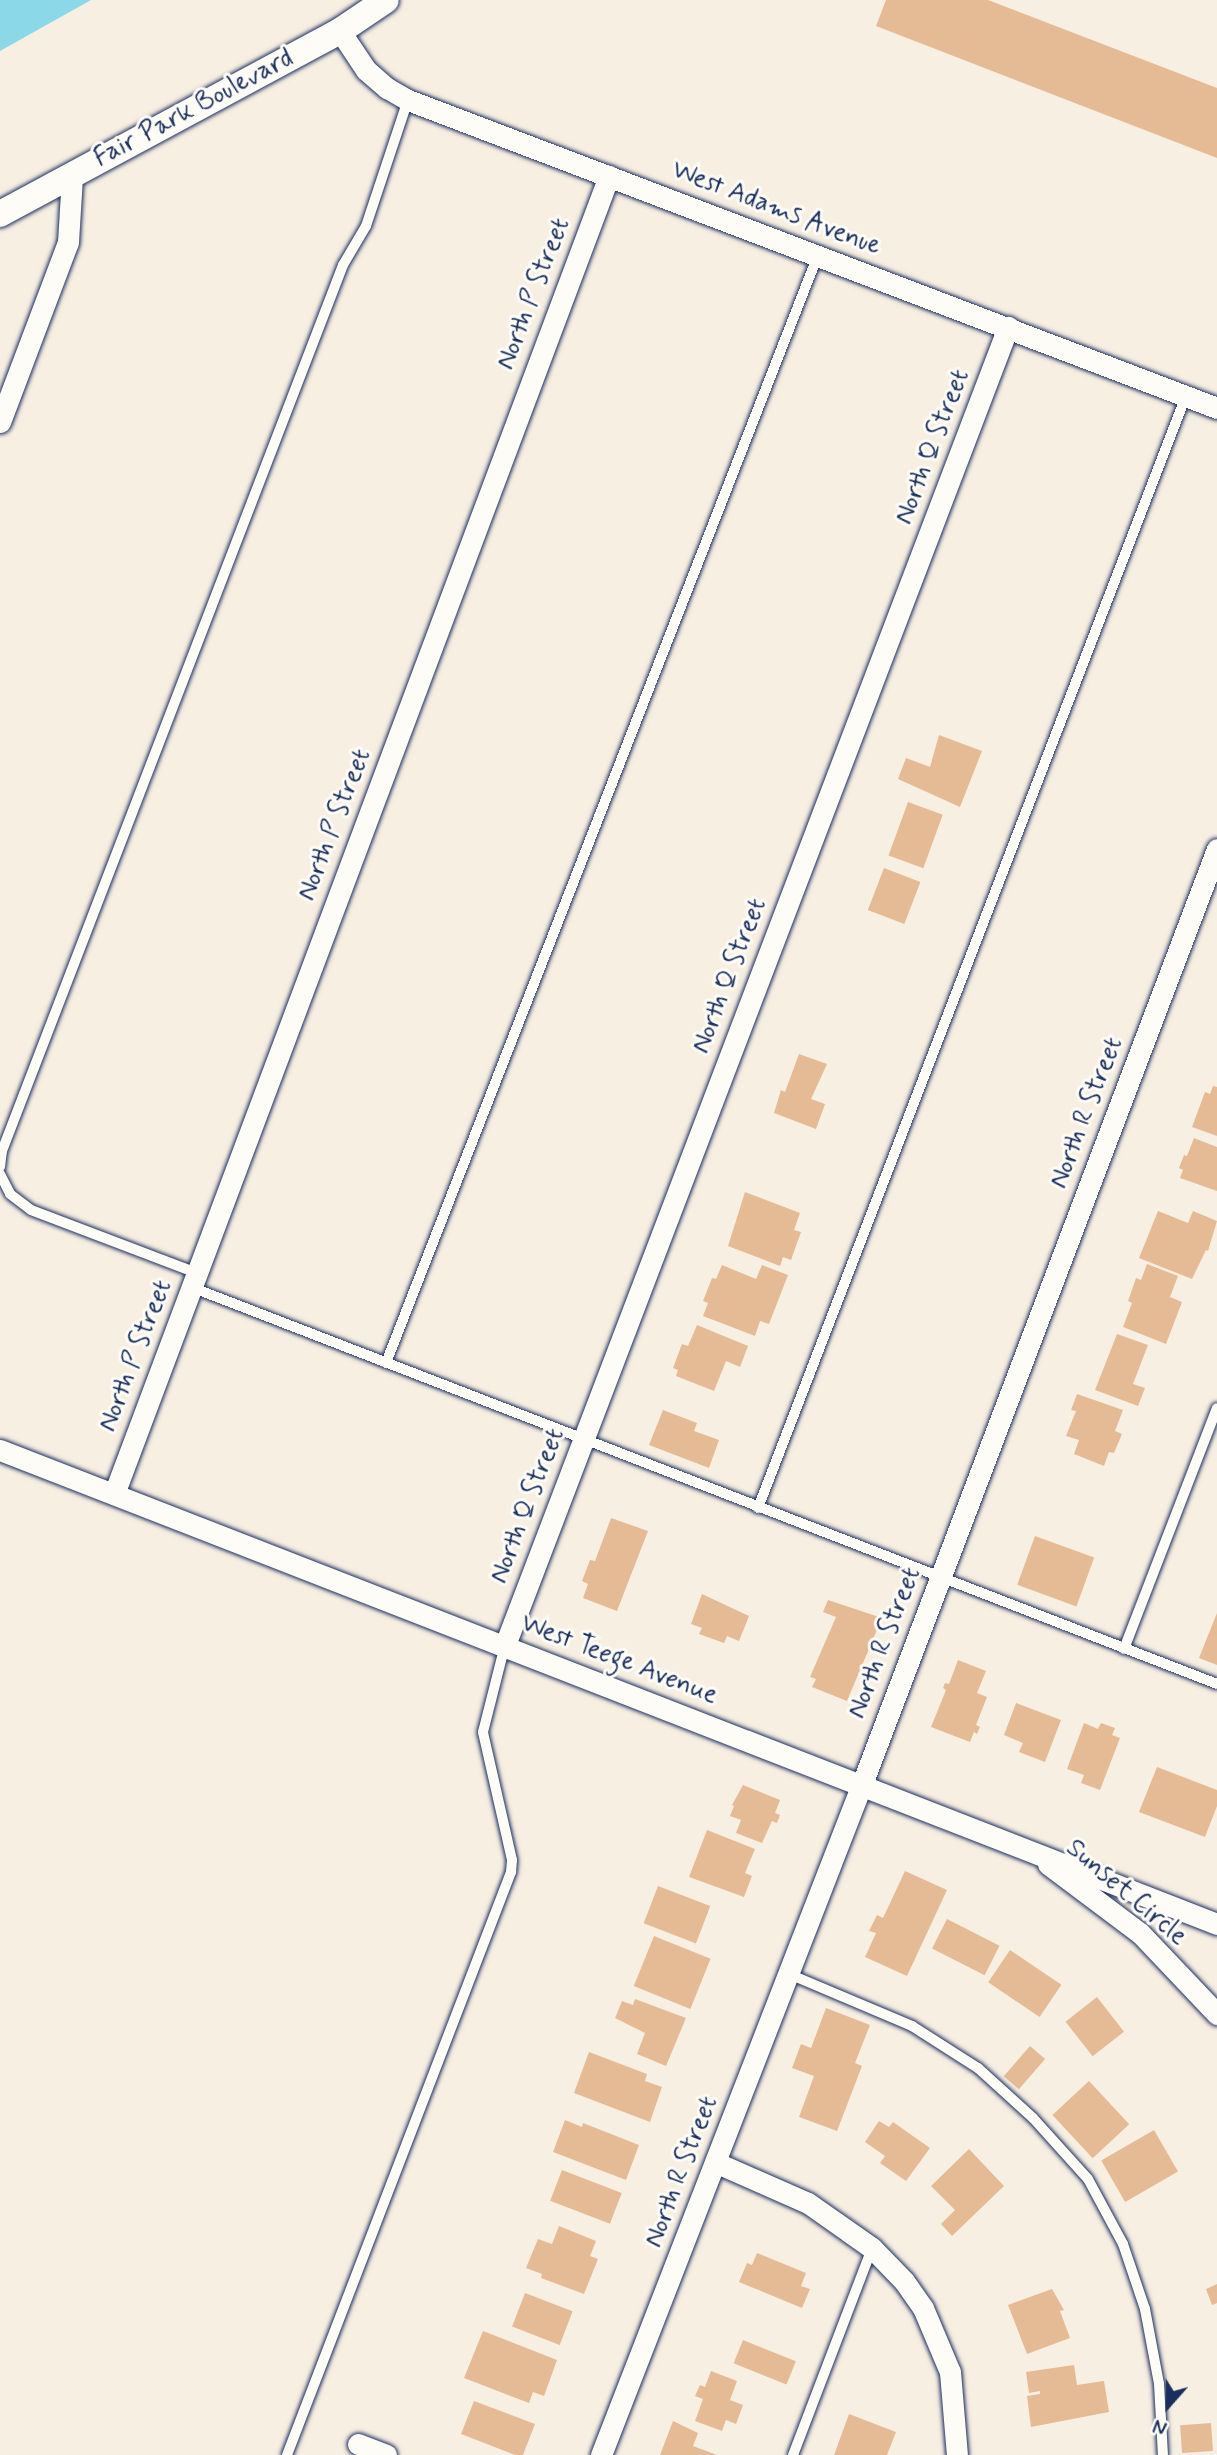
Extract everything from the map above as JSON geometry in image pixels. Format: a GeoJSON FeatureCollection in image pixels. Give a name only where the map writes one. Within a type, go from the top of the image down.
{"type":"FeatureCollection","features":[{"type":"Feature","properties":{"kind":"street","name":"Fair Park Boulevard"},"geometry":{"type":"LineString","coordinates":[[0,214],[340,31],[386,0]]}},
{"type":"Feature","properties":{"kind":"street","name":"West Adams Avenue"},"geometry":{"type":"LineString","coordinates":[[340,31],[366,70],[387,88],[408,100],[1217,408]]}},
{"type":"Feature","properties":{"kind":"street"},"geometry":{"type":"LineString","coordinates":[[0,422],[68,242],[72,176]]}},
{"type":"Feature","properties":{"kind":"street","name":"North P Street"},"geometry":{"type":"LineString","coordinates":[[114,1494],[608,176]]}},
{"type":"Feature","properties":{"kind":"street","name":"North Q Street"},"geometry":{"type":"LineString","coordinates":[[505,1645],[1008,327]]}},
{"type":"Feature","properties":{"kind":"street","name":"North R Street"},"geometry":{"type":"LineString","coordinates":[[601,2455],[862,1784],[1217,849]]}},
{"type":"Feature","properties":{"kind":"street","name":"West Teege Avenue"},"geometry":{"type":"LineString","coordinates":[[0,1450],[1217,1923]]}},
{"type":"Feature","properties":{"kind":"street","name":"Sunset Circle"},"geometry":{"type":"LineString","coordinates":[[1027,1847],[1140,1933],[1217,2014]]}},
{"type":"Feature","properties":{"kind":"street"},"geometry":{"type":"LineString","coordinates":[[716,2162],[808,2203],[872,2248],[904,2281],[923,2308],[938,2338],[950,2372],[957,2455]]}},
{"type":"Feature","properties":{"kind":"street"},"geometry":{"type":"LineString","coordinates":[[358,2444],[386,2455]]}},
{"type":"Feature","properties":{"kind":"lane"},"geometry":{"type":"LineString","coordinates":[[0,1167],[7,1138],[343,265],[366,226],[408,100]]}},
{"type":"Feature","properties":{"kind":"lane"},"geometry":{"type":"LineString","coordinates":[[386,1363],[818,255]]}},
{"type":"Feature","properties":{"kind":"lane"},"geometry":{"type":"LineString","coordinates":[[758,1508],[1186,396]]}},
{"type":"Feature","properties":{"kind":"lane"},"geometry":{"type":"LineString","coordinates":[[0,1174],[10,1194],[31,1210],[386,1363],[1217,1684]]}},
{"type":"Feature","properties":{"kind":"lane"},"geometry":{"type":"LineString","coordinates":[[1124,1649],[1217,1408]]}},
{"type":"Feature","properties":{"kind":"lane"},"geometry":{"type":"LineString","coordinates":[[287,2455],[511,1872],[512,1860],[483,1746],[483,1731],[505,1645]]}},
{"type":"Feature","properties":{"kind":"lane"},"geometry":{"type":"LineString","coordinates":[[789,1974],[912,2026],[978,2068],[1033,2118],[1088,2179],[1124,2244],[1145,2309],[1159,2384],[1163,2455]]}},
{"type":"Feature","properties":{"kind":"lane"},"geometry":{"type":"LineString","coordinates":[[793,2455],[872,2248]]}},
{"type":"Feature","properties":{"kind":"water"},"geometry":{"type":"Polygon","coordinates":[[[0,0],[91,0],[0,51],[0,0]]]}},
{"type":"Feature","properties":{"kind":"building"},"geometry":{"type":"Polygon","coordinates":[[[886,0],[988,0],[1217,88],[1217,158],[876,26],[886,0]]]}},
{"type":"Feature","properties":{"kind":"building"},"geometry":{"type":"Polygon","coordinates":[[[939,735],[982,751],[960,807],[898,779],[906,758],[930,767],[939,735]]]}},
{"type":"Feature","properties":{"kind":"building"},"geometry":{"type":"Polygon","coordinates":[[[908,802],[943,815],[923,868],[889,856],[908,802]]]}},
{"type":"Feature","properties":{"kind":"building"},"geometry":{"type":"Polygon","coordinates":[[[884,868],[920,882],[904,924],[868,910],[884,868]]]}},
{"type":"Feature","properties":{"kind":"building"},"geometry":{"type":"Polygon","coordinates":[[[799,1054],[827,1064],[811,1099],[825,1104],[816,1129],[774,1113],[781,1090],[785,1092],[799,1054]]]}},
{"type":"Feature","properties":{"kind":"building"},"geometry":{"type":"Polygon","coordinates":[[[1213,1086],[1217,1087],[1217,1136],[1192,1127],[1205,1092],[1210,1094],[1213,1086]]]}},
{"type":"Feature","properties":{"kind":"building"},"geometry":{"type":"Polygon","coordinates":[[[1194,1138],[1217,1147],[1217,1191],[1180,1178],[1183,1170],[1179,1168],[1194,1138]]]}},
{"type":"Feature","properties":{"kind":"building"},"geometry":{"type":"Polygon","coordinates":[[[745,1192],[800,1213],[794,1230],[801,1232],[791,1260],[783,1257],[780,1266],[728,1246],[745,1192]]]}},
{"type":"Feature","properties":{"kind":"building"},"geometry":{"type":"Polygon","coordinates":[[[1158,1211],[1188,1223],[1193,1211],[1217,1221],[1208,1251],[1206,1250],[1192,1279],[1139,1258],[1158,1211]]]}},
{"type":"Feature","properties":{"kind":"building"},"geometry":{"type":"Polygon","coordinates":[[[1147,1264],[1178,1276],[1170,1297],[1182,1302],[1166,1344],[1123,1327],[1132,1303],[1128,1301],[1136,1278],[1141,1280],[1147,1264]]]}},
{"type":"Feature","properties":{"kind":"building"},"geometry":{"type":"Polygon","coordinates":[[[722,1265],[756,1279],[762,1265],[788,1275],[769,1324],[760,1321],[755,1336],[703,1316],[708,1303],[703,1301],[712,1278],[716,1279],[722,1265]]]}},
{"type":"Feature","properties":{"kind":"building"},"geometry":{"type":"Polygon","coordinates":[[[697,1325],[748,1346],[740,1367],[726,1361],[714,1391],[676,1376],[678,1370],[673,1368],[682,1344],[688,1346],[697,1325]]]}},
{"type":"Feature","properties":{"kind":"building"},"geometry":{"type":"Polygon","coordinates":[[[1117,1334],[1148,1345],[1133,1384],[1145,1388],[1138,1406],[1095,1390],[1117,1334]]]}},
{"type":"Feature","properties":{"kind":"building"},"geometry":{"type":"Polygon","coordinates":[[[1077,1394],[1123,1410],[1115,1431],[1122,1434],[1114,1453],[1109,1452],[1104,1466],[1074,1454],[1079,1440],[1066,1436],[1076,1411],[1071,1410],[1077,1394]]]}},
{"type":"Feature","properties":{"kind":"building"},"geometry":{"type":"Polygon","coordinates":[[[663,1410],[697,1423],[694,1431],[719,1440],[709,1468],[649,1445],[663,1410]]]}},
{"type":"Feature","properties":{"kind":"building"},"geometry":{"type":"Polygon","coordinates":[[[611,1518],[648,1531],[617,1611],[583,1598],[588,1584],[582,1581],[590,1560],[595,1561],[611,1518]]]}},
{"type":"Feature","properties":{"kind":"building"},"geometry":{"type":"Polygon","coordinates":[[[1035,1536],[1094,1558],[1076,1606],[1017,1585],[1035,1536]]]}},
{"type":"Feature","properties":{"kind":"building"},"geometry":{"type":"Polygon","coordinates":[[[702,1594],[749,1616],[739,1641],[727,1636],[724,1643],[699,1634],[702,1628],[691,1624],[702,1594]]]}},
{"type":"Feature","properties":{"kind":"building"},"geometry":{"type":"Polygon","coordinates":[[[828,1600],[882,1618],[847,1701],[812,1687],[816,1679],[810,1677],[836,1617],[823,1612],[828,1600]]]}},
{"type":"Feature","properties":{"kind":"building"},"geometry":{"type":"Polygon","coordinates":[[[1217,1613],[1217,1665],[1199,1658],[1217,1613]]]}},
{"type":"Feature","properties":{"kind":"building"},"geometry":{"type":"Polygon","coordinates":[[[958,1660],[986,1671],[977,1693],[987,1697],[976,1725],[980,1727],[977,1734],[974,1732],[970,1742],[931,1727],[946,1690],[943,1688],[945,1683],[949,1684],[958,1660]]]}},
{"type":"Feature","properties":{"kind":"building"},"geometry":{"type":"Polygon","coordinates":[[[1016,1703],[1061,1720],[1045,1762],[1019,1752],[1023,1743],[1004,1735],[1016,1703]]]}},
{"type":"Feature","properties":{"kind":"building"},"geometry":{"type":"Polygon","coordinates":[[[1084,1723],[1098,1729],[1101,1723],[1115,1728],[1112,1735],[1120,1738],[1100,1790],[1081,1783],[1084,1775],[1067,1769],[1084,1723]]]}},
{"type":"Feature","properties":{"kind":"building"},"geometry":{"type":"Polygon","coordinates":[[[1157,1767],[1217,1790],[1217,1806],[1205,1837],[1139,1812],[1157,1767]]]}},
{"type":"Feature","properties":{"kind":"building"},"geometry":{"type":"Polygon","coordinates":[[[743,1785],[780,1800],[775,1813],[780,1815],[777,1823],[772,1821],[762,1843],[736,1833],[741,1820],[730,1816],[734,1806],[732,1805],[743,1785]]]}},
{"type":"Feature","properties":{"kind":"building"},"geometry":{"type":"Polygon","coordinates":[[[707,1830],[755,1849],[745,1873],[752,1876],[744,1897],[689,1877],[707,1830]]]}},
{"type":"Feature","properties":{"kind":"building"},"geometry":{"type":"Polygon","coordinates":[[[905,1871],[947,1890],[907,1976],[865,1957],[876,1933],[869,1931],[877,1915],[883,1918],[905,1871]]]}},
{"type":"Feature","properties":{"kind":"building"},"geometry":{"type":"Polygon","coordinates":[[[658,1886],[710,1906],[696,1943],[644,1923],[658,1886]]]}},
{"type":"Feature","properties":{"kind":"building"},"geometry":{"type":"Polygon","coordinates":[[[947,1919],[1000,1946],[985,1975],[932,1948],[947,1919]]]}},
{"type":"Feature","properties":{"kind":"building"},"geometry":{"type":"Polygon","coordinates":[[[654,1936],[711,1959],[690,2009],[634,1986],[654,1936]]]}},
{"type":"Feature","properties":{"kind":"building"},"geometry":{"type":"Polygon","coordinates":[[[1010,1950],[1061,1985],[1040,2017],[988,1982],[1010,1950]]]}},
{"type":"Feature","properties":{"kind":"building"},"geometry":{"type":"Polygon","coordinates":[[[1097,1997],[1124,2032],[1093,2056],[1065,2022],[1097,1997]]]}},
{"type":"Feature","properties":{"kind":"building"},"geometry":{"type":"Polygon","coordinates":[[[635,1999],[686,2018],[666,2066],[637,2054],[645,2033],[615,2018],[622,2001],[633,2005],[635,1999]]]}},
{"type":"Feature","properties":{"kind":"building"},"geometry":{"type":"Polygon","coordinates":[[[826,2008],[870,2025],[855,2063],[862,2066],[837,2131],[799,2117],[814,2076],[792,2068],[801,2044],[811,2048],[826,2008]]]}},
{"type":"Feature","properties":{"kind":"building"},"geometry":{"type":"Polygon","coordinates":[[[1030,2046],[1045,2059],[1019,2089],[1004,2076],[1030,2046]]]}},
{"type":"Feature","properties":{"kind":"building"},"geometry":{"type":"Polygon","coordinates":[[[589,2052],[647,2074],[645,2081],[662,2087],[650,2122],[574,2093],[589,2052]]]}},
{"type":"Feature","properties":{"kind":"building"},"geometry":{"type":"Polygon","coordinates":[[[1089,2081],[1129,2124],[1093,2158],[1052,2115],[1089,2081]]]}},
{"type":"Feature","properties":{"kind":"building"},"geometry":{"type":"Polygon","coordinates":[[[565,2120],[582,2127],[583,2123],[639,2145],[626,2180],[553,2152],[565,2120]]]}},
{"type":"Feature","properties":{"kind":"building"},"geometry":{"type":"Polygon","coordinates":[[[879,2121],[889,2127],[893,2122],[930,2148],[906,2181],[880,2163],[885,2156],[865,2142],[879,2121]]]}},
{"type":"Feature","properties":{"kind":"building"},"geometry":{"type":"Polygon","coordinates":[[[1154,2130],[1178,2172],[1125,2202],[1101,2160],[1154,2130]]]}},
{"type":"Feature","properties":{"kind":"building"},"geometry":{"type":"Polygon","coordinates":[[[969,2149],[1004,2186],[952,2236],[941,2224],[955,2210],[931,2186],[969,2149]]]}},
{"type":"Feature","properties":{"kind":"building"},"geometry":{"type":"Polygon","coordinates":[[[562,2170],[622,2193],[610,2224],[550,2201],[562,2170]]]}},
{"type":"Feature","properties":{"kind":"building"},"geometry":{"type":"Polygon","coordinates":[[[559,2226],[596,2241],[590,2256],[598,2259],[584,2294],[541,2278],[542,2274],[526,2268],[538,2239],[552,2244],[559,2226]]]}},
{"type":"Feature","properties":{"kind":"building"},"geometry":{"type":"Polygon","coordinates":[[[757,2253],[806,2273],[801,2286],[810,2289],[802,2308],[739,2282],[747,2263],[752,2265],[757,2253]]]}},
{"type":"Feature","properties":{"kind":"building"},"geometry":{"type":"Polygon","coordinates":[[[1217,2284],[1217,2303],[1212,2305],[1206,2289],[1217,2284]]]}},
{"type":"Feature","properties":{"kind":"building"},"geometry":{"type":"Polygon","coordinates":[[[1052,2289],[1064,2310],[1060,2311],[1070,2338],[1027,2354],[1008,2305],[1052,2289]]]}},
{"type":"Feature","properties":{"kind":"building"},"geometry":{"type":"Polygon","coordinates":[[[525,2293],[573,2311],[560,2345],[512,2327],[525,2293]]]}},
{"type":"Feature","properties":{"kind":"building"},"geometry":{"type":"Polygon","coordinates":[[[483,2331],[557,2360],[544,2396],[533,2392],[529,2403],[464,2378],[483,2331]]]}},
{"type":"Feature","properties":{"kind":"building"},"geometry":{"type":"Polygon","coordinates":[[[743,2340],[796,2361],[786,2385],[734,2363],[743,2340]]]}},
{"type":"Feature","properties":{"kind":"building"},"geometry":{"type":"Polygon","coordinates":[[[1074,2365],[1077,2385],[1104,2381],[1109,2412],[1031,2427],[1027,2396],[1040,2394],[1040,2391],[1029,2393],[1026,2372],[1074,2365]]]}},
{"type":"Feature","properties":{"kind":"building"},"geometry":{"type":"Polygon","coordinates":[[[711,2371],[737,2381],[730,2400],[743,2405],[736,2424],[726,2420],[722,2431],[695,2421],[703,2399],[695,2396],[700,2385],[705,2387],[711,2371]]]}},
{"type":"Feature","properties":{"kind":"building"},"geometry":{"type":"Polygon","coordinates":[[[474,2401],[535,2424],[523,2455],[515,2455],[461,2434],[474,2401]]]}},
{"type":"Feature","properties":{"kind":"building"},"geometry":{"type":"Polygon","coordinates":[[[849,2414],[896,2432],[887,2455],[834,2455],[849,2414]]]}},
{"type":"Feature","properties":{"kind":"building"},"geometry":{"type":"Polygon","coordinates":[[[673,2421],[698,2433],[693,2446],[717,2455],[660,2455],[673,2421]]]}},
{"type":"Feature","properties":{"kind":"building"},"geometry":{"type":"Polygon","coordinates":[[[1211,2423],[1213,2451],[1182,2453],[1180,2425],[1211,2423]]]}}]}
